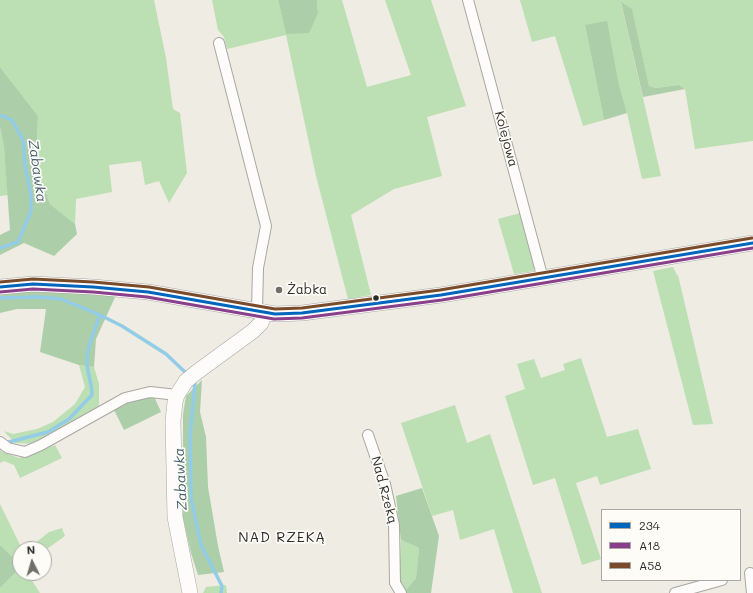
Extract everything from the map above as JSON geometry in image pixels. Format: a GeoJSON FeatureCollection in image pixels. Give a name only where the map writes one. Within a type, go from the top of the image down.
{"type":"FeatureCollection","features":[{"type":"Feature","properties":{"kind":"street","name":"Kolejowa"},"geometry":{"type":"LineString","coordinates":[[468,0],[543,279]]}},
{"type":"Feature","properties":{"kind":"street"},"geometry":{"type":"LineString","coordinates":[[190,593],[175,517],[172,421],[173,409],[177,395],[186,381],[258,327],[261,312],[258,268],[266,226],[219,43]]}},
{"type":"Feature","properties":{"kind":"street"},"geometry":{"type":"LineString","coordinates":[[2,287],[33,284],[141,292],[209,302],[261,312],[285,314],[331,310],[441,295],[753,243]]}},
{"type":"Feature","properties":{"kind":"street"},"geometry":{"type":"LineString","coordinates":[[4,445],[25,452],[41,445],[125,398],[150,392],[177,395]]}},
{"type":"Feature","properties":{"kind":"street","name":"Nad Rzeką"},"geometry":{"type":"LineString","coordinates":[[368,435],[385,484],[394,525],[395,583],[401,593]]}},
{"type":"Feature","properties":{"kind":"street"},"geometry":{"type":"LineString","coordinates":[[748,573],[752,593]]}},
{"type":"Feature","properties":{"kind":"street"},"geometry":{"type":"LineString","coordinates":[[675,593],[718,581]]}},
{"type":"Feature","properties":{"kind":"green space"},"geometry":{"type":"Polygon","coordinates":[[[0,0],[154,0],[166,58],[173,109],[180,113],[187,173],[169,203],[159,181],[145,185],[141,161],[109,165],[112,192],[76,199],[75,224],[50,204],[36,165],[38,116],[0,67],[0,0]]]}},
{"type":"Feature","properties":{"kind":"green space"},"geometry":{"type":"Polygon","coordinates":[[[212,0],[278,0],[286,34],[318,13],[317,0],[342,0],[367,87],[411,75],[385,0],[431,0],[466,106],[427,117],[442,176],[394,189],[351,215],[371,295],[348,299],[316,176],[286,35],[227,49],[224,37],[218,30],[212,0]]]}},
{"type":"Feature","properties":{"kind":"green space"},"geometry":{"type":"Polygon","coordinates":[[[278,0],[317,0],[318,13],[309,33],[286,34],[278,0]]]}},
{"type":"Feature","properties":{"kind":"green space"},"geometry":{"type":"Polygon","coordinates":[[[520,0],[753,0],[753,141],[695,149],[685,89],[679,85],[656,88],[649,86],[632,10],[621,3],[661,176],[642,179],[618,81],[585,25],[604,120],[583,126],[555,36],[532,42],[520,0]]]}},
{"type":"Feature","properties":{"kind":"green space"},"geometry":{"type":"Polygon","coordinates":[[[621,2],[632,9],[649,86],[656,88],[679,85],[685,89],[643,97],[621,2]]]}},
{"type":"Feature","properties":{"kind":"green space"},"geometry":{"type":"Polygon","coordinates":[[[607,21],[618,81],[627,113],[604,120],[585,25],[607,21]]]}},
{"type":"Feature","properties":{"kind":"green space"},"geometry":{"type":"Polygon","coordinates":[[[0,67],[38,116],[36,165],[50,204],[75,224],[77,234],[54,256],[24,243],[0,255],[0,235],[10,230],[4,147],[0,127],[0,67]]]}},
{"type":"Feature","properties":{"kind":"green space"},"geometry":{"type":"Polygon","coordinates":[[[0,127],[4,147],[8,195],[0,196],[0,127]]]}},
{"type":"Feature","properties":{"kind":"green space"},"geometry":{"type":"Polygon","coordinates":[[[520,213],[535,268],[533,271],[514,274],[498,219],[520,213]]]}},
{"type":"Feature","properties":{"kind":"green space"},"geometry":{"type":"Polygon","coordinates":[[[673,267],[678,275],[713,424],[693,425],[653,271],[673,267]]]}},
{"type":"Feature","properties":{"kind":"green space"},"geometry":{"type":"Polygon","coordinates":[[[16,291],[64,291],[116,295],[96,339],[94,367],[79,365],[40,352],[46,309],[17,309],[0,313],[0,295],[16,291]]]}},
{"type":"Feature","properties":{"kind":"green space"},"geometry":{"type":"Polygon","coordinates":[[[581,358],[607,437],[638,429],[651,469],[600,485],[597,476],[576,483],[601,559],[582,565],[555,478],[533,485],[505,396],[525,389],[517,364],[534,359],[541,378],[565,370],[563,364],[581,358]]]}},
{"type":"Feature","properties":{"kind":"green space"},"geometry":{"type":"Polygon","coordinates":[[[79,365],[94,367],[99,384],[99,406],[36,444],[15,443],[4,431],[13,434],[37,429],[53,422],[75,404],[85,387],[79,365]]]}},
{"type":"Feature","properties":{"kind":"green space"},"geometry":{"type":"Polygon","coordinates":[[[202,380],[200,412],[206,437],[208,487],[224,572],[198,575],[183,518],[183,414],[186,396],[202,380]]]}},
{"type":"Feature","properties":{"kind":"green space"},"geometry":{"type":"Polygon","coordinates":[[[153,394],[161,412],[124,430],[114,410],[131,398],[153,394]]]}},
{"type":"Feature","properties":{"kind":"green space"},"geometry":{"type":"Polygon","coordinates":[[[455,405],[467,443],[490,434],[542,593],[513,593],[494,529],[460,540],[453,510],[432,516],[401,423],[455,405]]]}},
{"type":"Feature","properties":{"kind":"green space"},"geometry":{"type":"Polygon","coordinates":[[[55,445],[62,458],[20,478],[14,465],[4,461],[0,463],[0,449],[2,452],[19,458],[55,445]]]}},
{"type":"Feature","properties":{"kind":"green space"},"geometry":{"type":"Polygon","coordinates":[[[422,488],[439,536],[431,593],[406,593],[405,591],[416,578],[419,548],[401,540],[396,496],[422,488]]]}},
{"type":"Feature","properties":{"kind":"green space"},"geometry":{"type":"Polygon","coordinates":[[[0,504],[18,541],[12,541],[12,556],[0,545],[0,504]]]}},
{"type":"Feature","properties":{"kind":"green space"},"geometry":{"type":"Polygon","coordinates":[[[62,528],[65,536],[52,545],[52,541],[38,541],[49,532],[62,528]]]}},
{"type":"Feature","properties":{"kind":"green space"},"geometry":{"type":"Polygon","coordinates":[[[401,540],[419,548],[416,578],[405,591],[399,580],[401,540]]]}},
{"type":"Feature","properties":{"kind":"green space"},"geometry":{"type":"Polygon","coordinates":[[[0,545],[12,556],[12,576],[0,588],[0,545]]]}},
{"type":"Feature","properties":{"kind":"green space"},"geometry":{"type":"Polygon","coordinates":[[[12,576],[12,581],[32,581],[40,593],[0,593],[0,588],[12,576]]]}},
{"type":"Feature","properties":{"kind":"green space"},"geometry":{"type":"Polygon","coordinates":[[[226,585],[227,593],[203,593],[206,587],[226,585]]]}},
{"type":"Feature","properties":{"kind":"waterway","name":"Zabawka"},"geometry":{"type":"LineString","coordinates":[[0,115],[12,120],[23,140],[25,165],[31,195],[31,211],[18,242],[0,248]]}},
{"type":"Feature","properties":{"kind":"waterway","name":"Zabawka"},"geometry":{"type":"LineString","coordinates":[[0,298],[38,297],[61,299],[122,326],[166,354],[186,373]]}},
{"type":"Feature","properties":{"kind":"waterway"},"geometry":{"type":"LineString","coordinates":[[5,443],[48,432],[69,419],[92,395],[87,358],[91,339],[100,315]]}},
{"type":"Feature","properties":{"kind":"waterway","name":"Zabawka"},"geometry":{"type":"LineString","coordinates":[[195,382],[190,437],[191,498],[201,545],[222,586],[221,593]]}},
{"type":"Feature","properties":{"kind":"transit line","name":"A58"},"geometry":{"type":"LineString","coordinates":[[0,282],[33,279],[93,282],[149,287],[275,309],[302,308],[440,290],[752,238]]}},
{"type":"Feature","properties":{"kind":"transit line","name":"234"},"geometry":{"type":"LineString","coordinates":[[0,287],[33,284],[93,287],[148,292],[275,314],[302,313],[441,295],[753,243]]}},
{"type":"Feature","properties":{"kind":"transit line","name":"A18"},"geometry":{"type":"LineString","coordinates":[[0,292],[33,289],[93,292],[147,297],[274,319],[302,318],[442,300],[753,248]]}},
{"type":"Feature","properties":{"kind":"place","name":"Żabka"},"geometry":{"type":"Point","coordinates":[279,290]}},
{"type":"Feature","properties":{"kind":"district","name":"NAD RZEKĄ"},"geometry":{"type":"Point","coordinates":[282,538]}}]}
